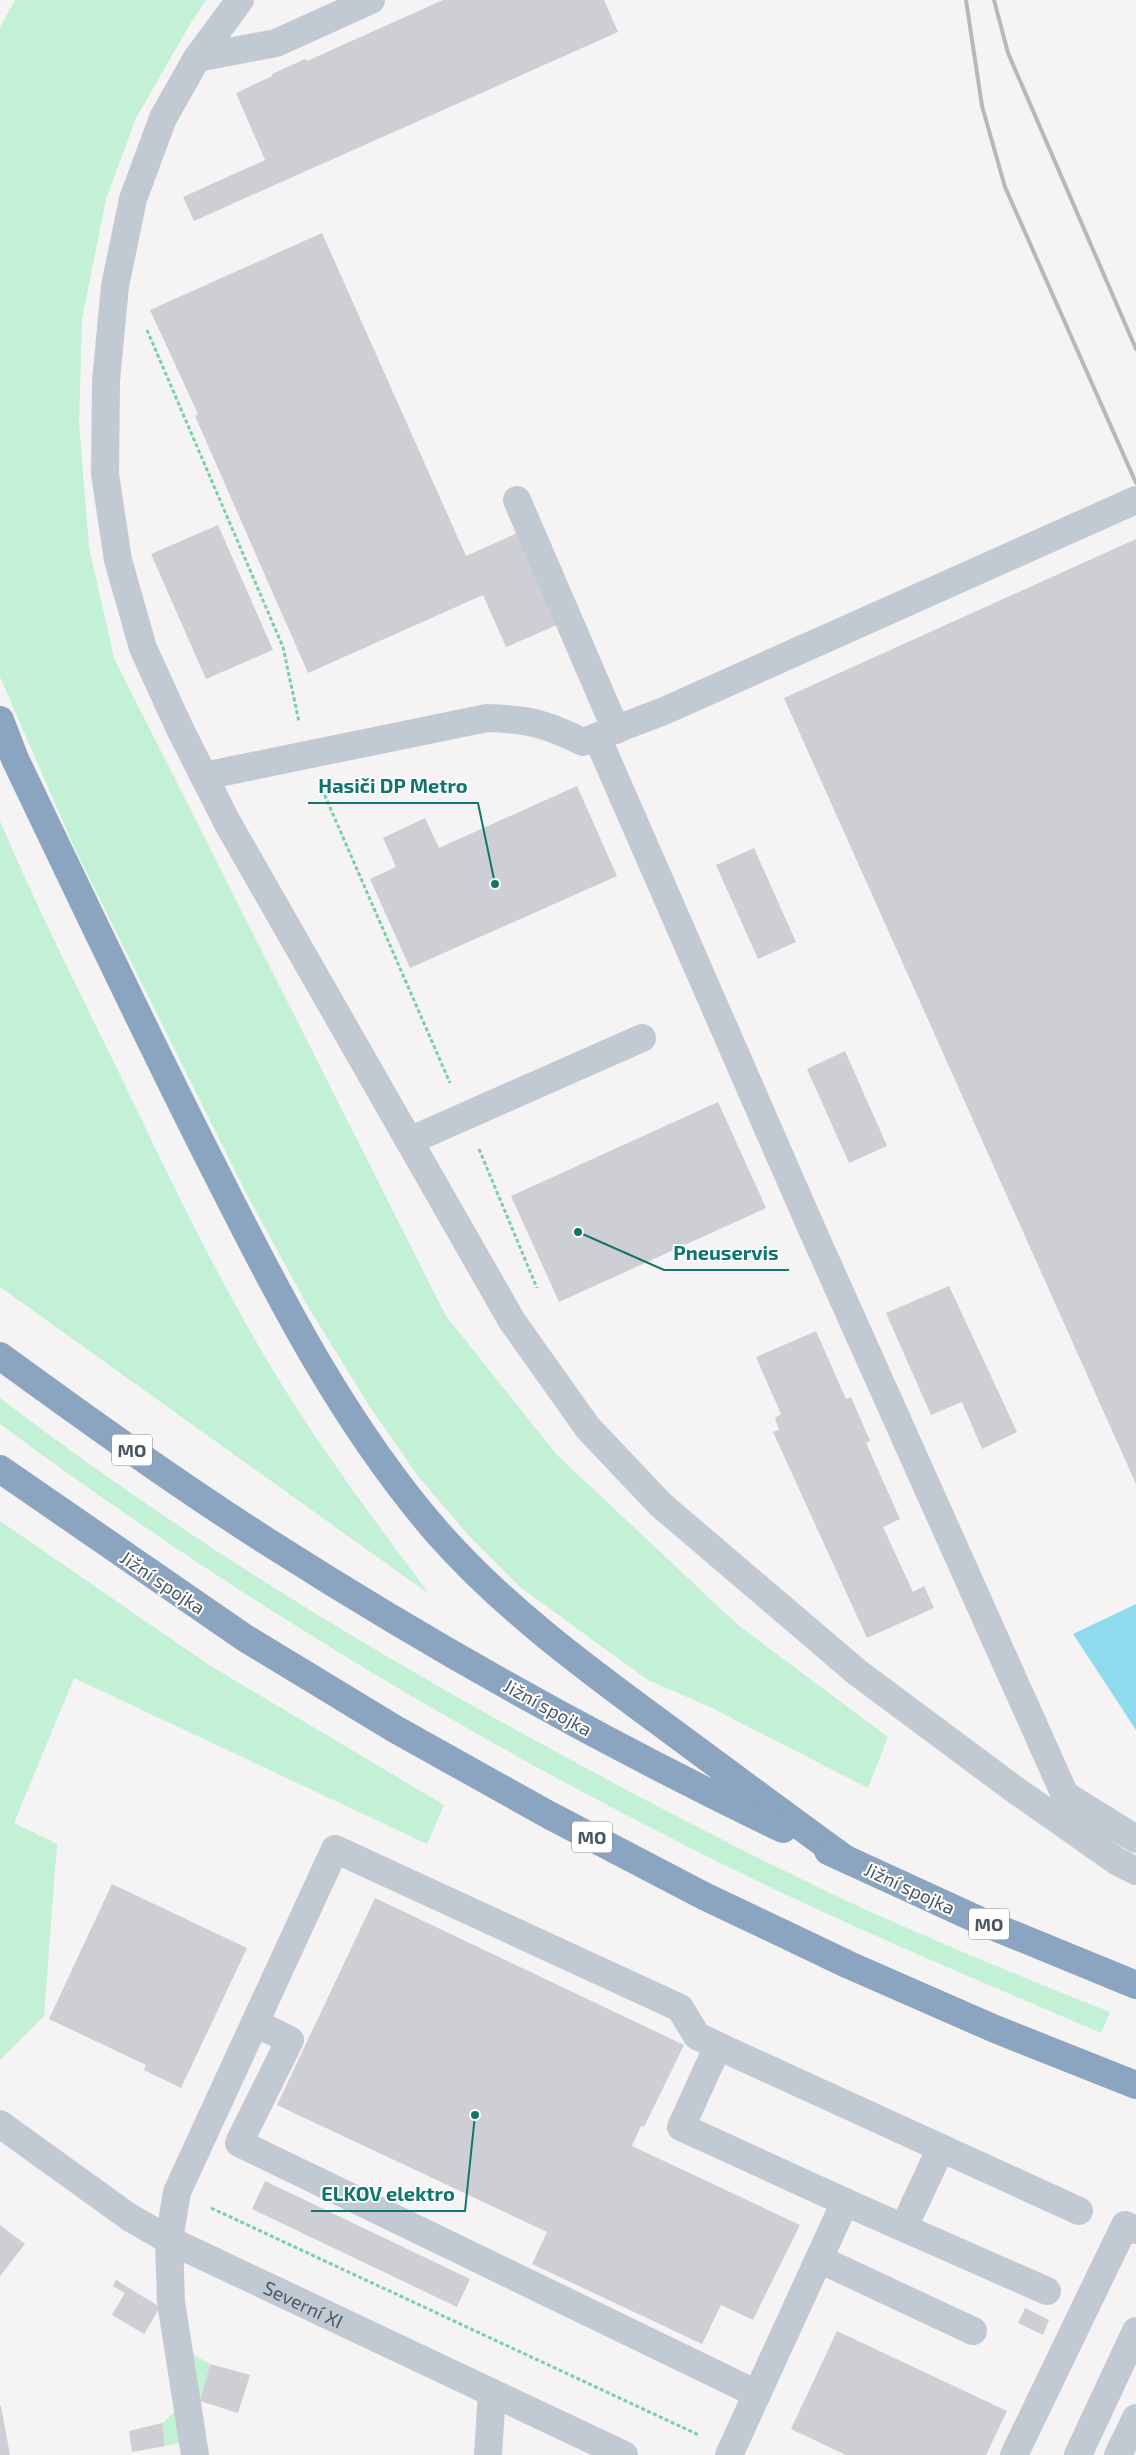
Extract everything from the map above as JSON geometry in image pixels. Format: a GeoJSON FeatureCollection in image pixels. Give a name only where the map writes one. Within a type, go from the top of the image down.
{"type":"FeatureCollection","features":[{"type":"Feature","properties":{"kind":"highway"},"geometry":{"type":"LineString","coordinates":[[0,720],[15,759],[146,1036],[254,1247],[332,1388],[405,1492],[438,1533],[481,1577],[574,1660],[844,1858]]}},
{"type":"Feature","properties":{"kind":"highway","name":"Jižní spojka"},"geometry":{"type":"LineString","coordinates":[[0,1356],[101,1429],[259,1536],[404,1627],[545,1707],[693,1786],[844,1858],[985,1923],[1136,1985]]}},
{"type":"Feature","properties":{"kind":"highway","name":"Jižní spojka"},"geometry":{"type":"LineString","coordinates":[[0,1469],[245,1638],[395,1729],[549,1815],[704,1896],[849,1965],[995,2029],[1136,2085]]}},
{"type":"Feature","properties":{"kind":"street"},"geometry":{"type":"LineString","coordinates":[[240,0],[197,58],[163,118],[133,199],[115,286],[106,382],[105,474],[118,560],[143,648],[204,776],[227,822],[512,1321],[588,1428],[661,1505],[858,1673],[1014,1789],[1118,1862],[1136,1871]]}},
{"type":"Feature","properties":{"kind":"street"},"geometry":{"type":"LineString","coordinates":[[197,58],[276,44],[371,0]]}},
{"type":"Feature","properties":{"kind":"street"},"geometry":{"type":"LineString","coordinates":[[517,500],[606,733],[814,1234],[1065,1794],[1136,1838]]}},
{"type":"Feature","properties":{"kind":"street"},"geometry":{"type":"LineString","coordinates":[[204,776],[487,718],[519,718],[557,729],[583,742],[664,711],[1136,500]]}},
{"type":"Feature","properties":{"kind":"street"},"geometry":{"type":"LineString","coordinates":[[410,1141],[642,1038]]}},
{"type":"Feature","properties":{"kind":"street"},"geometry":{"type":"LineString","coordinates":[[195,2455],[172,2302],[169,2240],[176,2192],[335,1849],[680,2008],[697,2036],[1079,2211]]}},
{"type":"Feature","properties":{"kind":"street"},"geometry":{"type":"LineString","coordinates":[[255,2023],[290,2040],[239,2143],[757,2394]]}},
{"type":"Feature","properties":{"kind":"street"},"geometry":{"type":"LineString","coordinates":[[718,2046],[681,2127],[1047,2291]]}},
{"type":"Feature","properties":{"kind":"street","name":"Severní XI"},"geometry":{"type":"LineString","coordinates":[[0,2124],[129,2217],[169,2240],[624,2455]]}},
{"type":"Feature","properties":{"kind":"street"},"geometry":{"type":"LineString","coordinates":[[904,2227],[941,2148]]}},
{"type":"Feature","properties":{"kind":"street"},"geometry":{"type":"LineString","coordinates":[[730,2452],[845,2202]]}},
{"type":"Feature","properties":{"kind":"street"},"geometry":{"type":"LineString","coordinates":[[1014,2455],[1125,2224],[1136,2230]]}},
{"type":"Feature","properties":{"kind":"street"},"geometry":{"type":"LineString","coordinates":[[819,2260],[973,2331]]}},
{"type":"Feature","properties":{"kind":"street"},"geometry":{"type":"LineString","coordinates":[[1078,2455],[1136,2331]]}},
{"type":"Feature","properties":{"kind":"street"},"geometry":{"type":"LineString","coordinates":[[488,2455],[492,2393]]}},
{"type":"Feature","properties":{"kind":"street"},"geometry":{"type":"LineString","coordinates":[[1118,2455],[1136,2418]]}},
{"type":"Feature","properties":{"kind":"path"},"geometry":{"type":"LineString","coordinates":[[176,2192],[730,2452]]}},
{"type":"Feature","properties":{"kind":"green space"},"geometry":{"type":"Polygon","coordinates":[[[15,0],[206,0],[136,118],[106,199],[82,319],[79,423],[89,547],[114,658],[446,1316],[557,1455],[739,1626],[888,1737],[868,1788],[710,1707],[648,1680],[521,1588],[469,1536],[418,1476],[370,1407],[307,1305],[245,1191],[74,847],[0,677],[0,27],[15,0]]]}},
{"type":"Feature","properties":{"kind":"green space"},"geometry":{"type":"Polygon","coordinates":[[[0,821],[75,983],[177,1192],[234,1303],[276,1375],[312,1431],[429,1594],[0,1287],[0,821]]]}},
{"type":"Feature","properties":{"kind":"green space"},"geometry":{"type":"Polygon","coordinates":[[[0,1398],[64,1446],[196,1537],[330,1623],[399,1664],[578,1764],[780,1869],[924,1935],[1110,2012],[1101,2033],[879,1937],[747,1876],[649,1827],[457,1723],[271,1610],[89,1488],[0,1424],[0,1398]]]}},
{"type":"Feature","properties":{"kind":"green space"},"geometry":{"type":"Polygon","coordinates":[[[0,1521],[209,1665],[444,1805],[427,1844],[74,1678],[14,1823],[57,1844],[44,2016],[0,2060],[0,1521]]]}},
{"type":"Feature","properties":{"kind":"green space"},"geometry":{"type":"Polygon","coordinates":[[[189,2352],[210,2364],[200,2401],[183,2442],[165,2446],[162,2423],[178,2409],[189,2352]]]}},
{"type":"Feature","properties":{"kind":"water"},"geometry":{"type":"Polygon","coordinates":[[[1136,1604],[1136,1730],[1073,1634],[1136,1604]]]}},
{"type":"Feature","properties":{"kind":"building"},"geometry":{"type":"Polygon","coordinates":[[[443,0],[604,0],[618,32],[194,221],[183,197],[265,160],[236,93],[305,59],[307,61],[443,0]]]}},
{"type":"Feature","properties":{"kind":"building"},"geometry":{"type":"Polygon","coordinates":[[[322,233],[466,556],[517,533],[557,625],[506,647],[483,595],[308,673],[195,416],[198,414],[150,310],[322,233]]]}},
{"type":"Feature","properties":{"kind":"building"},"geometry":{"type":"Polygon","coordinates":[[[218,525],[273,650],[206,679],[151,554],[218,525]]]}},
{"type":"Feature","properties":{"kind":"building"},"geometry":{"type":"Polygon","coordinates":[[[1136,539],[1136,1484],[784,698],[1136,539]]]}},
{"type":"Feature","properties":{"kind":"building"},"geometry":{"type":"Polygon","coordinates":[[[577,786],[617,876],[410,968],[370,879],[396,867],[383,838],[425,818],[439,848],[577,786]]]}},
{"type":"Feature","properties":{"kind":"building"},"geometry":{"type":"Polygon","coordinates":[[[754,848],[796,942],[758,959],[716,865],[754,848]]]}},
{"type":"Feature","properties":{"kind":"building"},"geometry":{"type":"Polygon","coordinates":[[[845,1051],[887,1146],[849,1163],[807,1069],[845,1051]]]}},
{"type":"Feature","properties":{"kind":"building"},"geometry":{"type":"Polygon","coordinates":[[[718,1102],[766,1208],[559,1302],[511,1196],[718,1102]]]}},
{"type":"Feature","properties":{"kind":"building"},"geometry":{"type":"Polygon","coordinates":[[[949,1286],[1017,1432],[982,1449],[962,1402],[931,1415],[886,1313],[949,1286]]]}},
{"type":"Feature","properties":{"kind":"building"},"geometry":{"type":"Polygon","coordinates":[[[816,1331],[846,1399],[851,1397],[870,1441],[866,1443],[900,1519],[883,1527],[913,1592],[924,1586],[934,1608],[867,1638],[773,1432],[779,1430],[775,1418],[781,1414],[756,1357],[816,1331]]]}},
{"type":"Feature","properties":{"kind":"building"},"geometry":{"type":"Polygon","coordinates":[[[112,1884],[247,1948],[181,2088],[144,2070],[146,2065],[49,2019],[112,1884]]]}},
{"type":"Feature","properties":{"kind":"building"},"geometry":{"type":"Polygon","coordinates":[[[375,1898],[684,2045],[644,2127],[641,2126],[632,2146],[800,2225],[753,2320],[721,2305],[702,2344],[532,2264],[547,2232],[277,2105],[375,1898]]]}},
{"type":"Feature","properties":{"kind":"building"},"geometry":{"type":"Polygon","coordinates":[[[265,2181],[470,2279],[457,2307],[252,2209],[265,2181]]]}},
{"type":"Feature","properties":{"kind":"building"},"geometry":{"type":"Polygon","coordinates":[[[0,2225],[25,2244],[0,2276],[0,2225]]]}},
{"type":"Feature","properties":{"kind":"building"},"geometry":{"type":"Polygon","coordinates":[[[116,2280],[160,2307],[144,2334],[112,2315],[125,2293],[113,2286],[116,2280]]]}},
{"type":"Feature","properties":{"kind":"building"},"geometry":{"type":"Polygon","coordinates":[[[1025,2308],[1049,2320],[1043,2335],[1018,2323],[1025,2308]]]}},
{"type":"Feature","properties":{"kind":"building"},"geometry":{"type":"Polygon","coordinates":[[[837,2331],[1007,2411],[986,2455],[846,2455],[791,2429],[837,2331]]]}},
{"type":"Feature","properties":{"kind":"building"},"geometry":{"type":"Polygon","coordinates":[[[210,2364],[250,2375],[238,2413],[200,2401],[210,2364]]]}},
{"type":"Feature","properties":{"kind":"building"},"geometry":{"type":"Polygon","coordinates":[[[1,2406],[10,2455],[0,2455],[1,2406]]]}},
{"type":"Feature","properties":{"kind":"building"},"geometry":{"type":"Polygon","coordinates":[[[162,2423],[165,2446],[132,2452],[129,2431],[162,2423]]]}},
{"type":"Feature","properties":{"kind":"railway"},"geometry":{"type":"LineString","coordinates":[[966,0],[982,106],[1005,187],[1136,483]]}},
{"type":"Feature","properties":{"kind":"railway"},"geometry":{"type":"LineString","coordinates":[[994,0],[1008,53],[1136,349]]}},
{"type":"Feature","properties":{"kind":"place","name":"Hasiči DP Metro"},"geometry":{"type":"Point","coordinates":[495,884]}},
{"type":"Feature","properties":{"kind":"place","name":"Pneuservis"},"geometry":{"type":"Point","coordinates":[578,1232]}},
{"type":"Feature","properties":{"kind":"place","name":"ELKOV elektro"},"geometry":{"type":"Point","coordinates":[475,2115]}}]}
